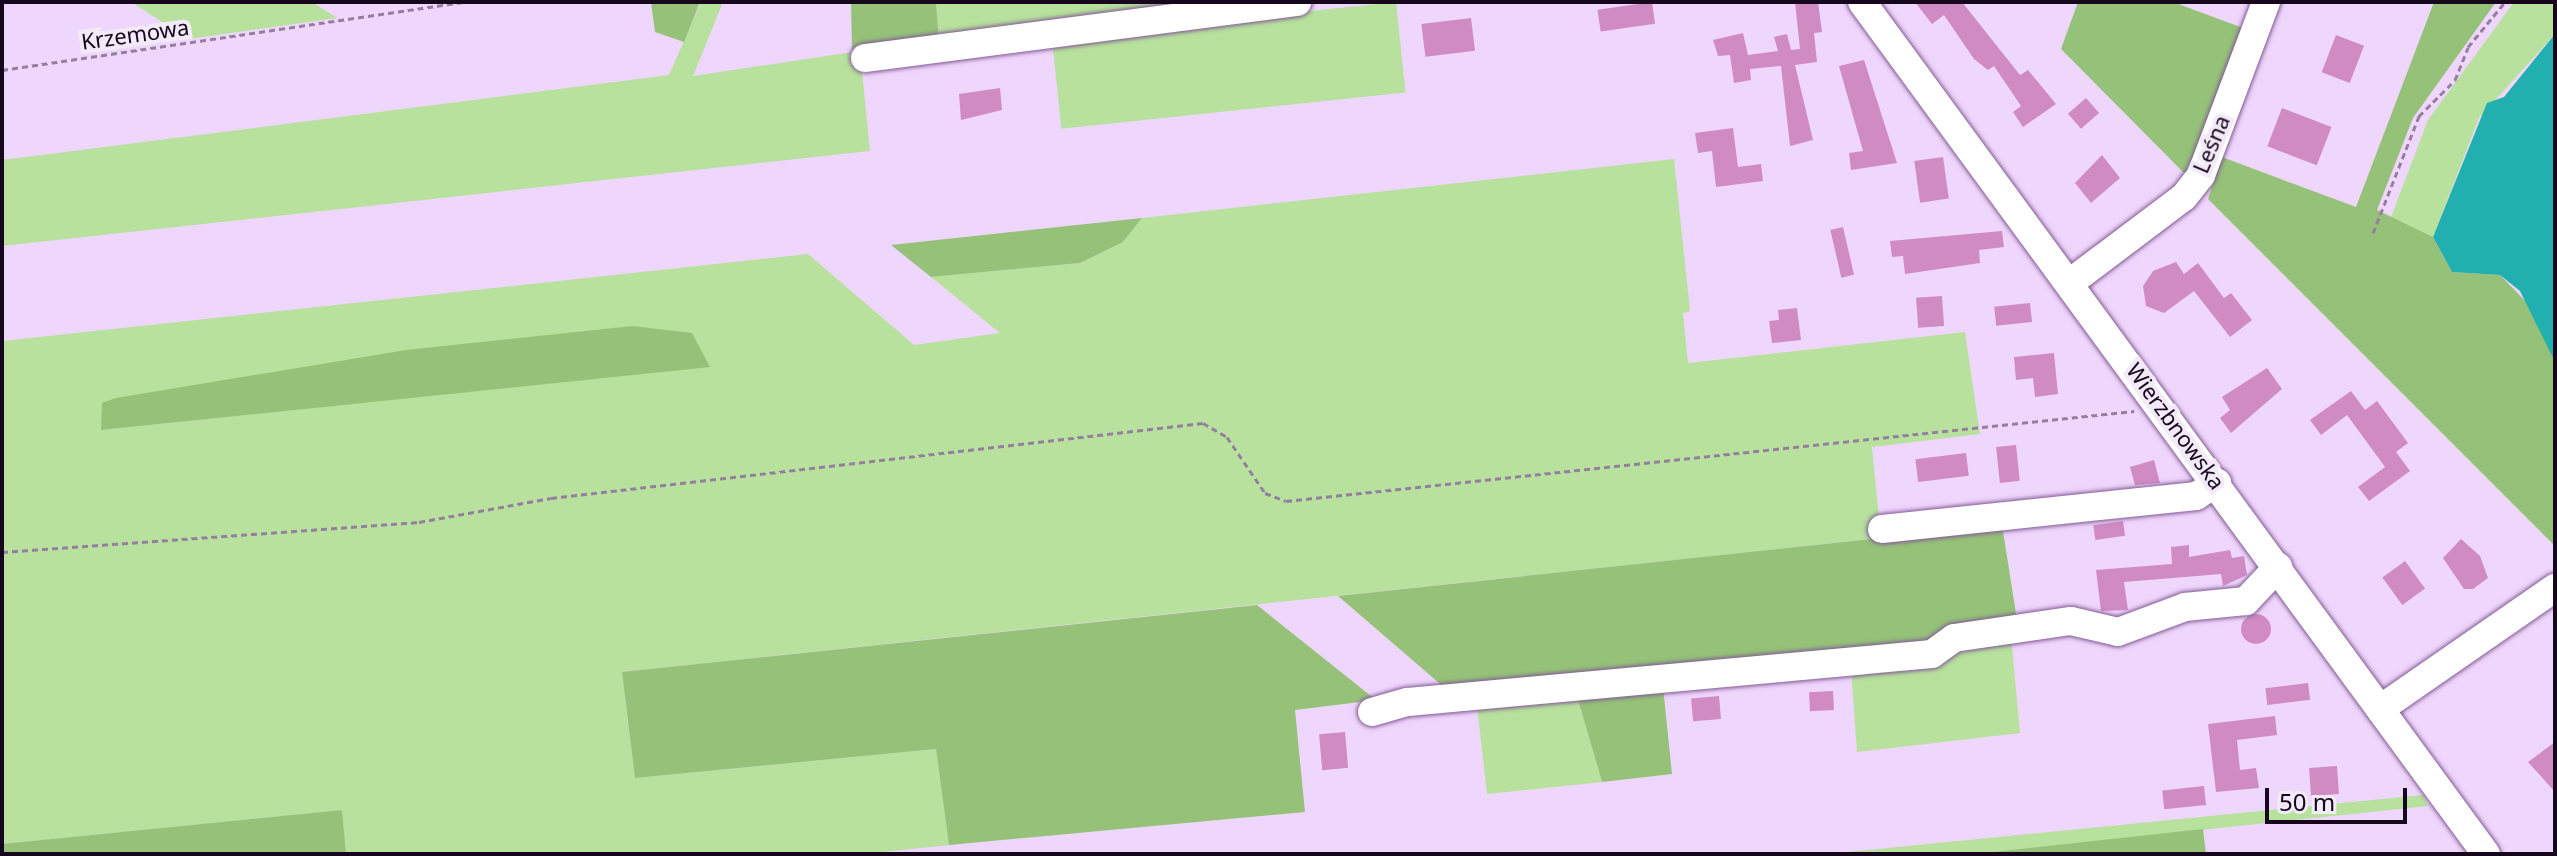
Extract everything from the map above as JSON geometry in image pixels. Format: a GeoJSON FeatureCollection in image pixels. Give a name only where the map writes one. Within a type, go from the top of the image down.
{"type":"FeatureCollection","features":[{"type":"Feature","properties":{"kind":"street"},"geometry":{"type":"LineString","coordinates":[[865,58],[1297,2]]}},
{"type":"Feature","properties":{"kind":"street","name":"Wierzbnowska"},"geometry":{"type":"LineString","coordinates":[[1862,2],[2071,282],[2486,854]]}},
{"type":"Feature","properties":{"kind":"street","name":"Leśna"},"geometry":{"type":"LineString","coordinates":[[2071,282],[2184,197],[2201,175],[2266,2]]}},
{"type":"Feature","properties":{"kind":"street"},"geometry":{"type":"LineString","coordinates":[[1882,529],[2196,496],[2217,483]]}},
{"type":"Feature","properties":{"kind":"street"},"geometry":{"type":"LineString","coordinates":[[1372,712],[1408,702],[1932,654],[1954,638],[2071,621],[2118,632],[2185,607],[2246,601],[2278,567]]}},
{"type":"Feature","properties":{"kind":"street"},"geometry":{"type":"LineString","coordinates":[[2380,709],[2555,588]]}},
{"type":"Feature","properties":{"kind":"path","name":"Krzemowa"},"geometry":{"type":"LineString","coordinates":[[2,70],[463,2]]}},
{"type":"Feature","properties":{"kind":"path"},"geometry":{"type":"LineString","coordinates":[[2373,233],[2419,116],[2455,80],[2468,47],[2505,2]]}},
{"type":"Feature","properties":{"kind":"path"},"geometry":{"type":"LineString","coordinates":[[2,552],[419,522],[551,498],[1203,423],[1227,437],[1265,493],[1286,501],[2162,408]]}},
{"type":"Feature","properties":{"kind":"shaded area"},"geometry":{"type":"Polygon","coordinates":[[[131,2],[312,2],[337,18],[189,39],[131,2]]]}},
{"type":"Feature","properties":{"kind":"shaded area"},"geometry":{"type":"Polygon","coordinates":[[[651,2],[700,2],[684,42],[655,32],[651,2]]]}},
{"type":"Feature","properties":{"kind":"shaded area"},"geometry":{"type":"Polygon","coordinates":[[[701,2],[723,2],[693,76],[860,51],[870,151],[2,246],[2,160],[669,75],[701,2]]]}},
{"type":"Feature","properties":{"kind":"shaded area"},"geometry":{"type":"Polygon","coordinates":[[[851,2],[936,2],[939,42],[852,51],[851,2]]]}},
{"type":"Feature","properties":{"kind":"shaded area"},"geometry":{"type":"Polygon","coordinates":[[[936,2],[1230,2],[939,42],[936,2]]]}},
{"type":"Feature","properties":{"kind":"shaded area"},"geometry":{"type":"Polygon","coordinates":[[[1396,2],[1406,93],[1061,129],[1052,38],[1396,2]]]}},
{"type":"Feature","properties":{"kind":"shaded area"},"geometry":{"type":"Polygon","coordinates":[[[2078,2],[2173,2],[2243,28],[2188,177],[2061,49],[2078,2]]]}},
{"type":"Feature","properties":{"kind":"shaded area"},"geometry":{"type":"Polygon","coordinates":[[[2434,2],[2496,2],[2413,118],[2377,210],[2433,237],[2452,272],[2500,275],[2532,308],[2555,362],[2555,546],[2208,199],[2222,157],[2356,207],[2434,2]]]}},
{"type":"Feature","properties":{"kind":"shaded area"},"geometry":{"type":"Polygon","coordinates":[[[2514,2],[2555,2],[2555,34],[2479,118],[2433,237],[2391,217],[2428,120],[2514,2]]]}},
{"type":"Feature","properties":{"kind":"shaded area"},"geometry":{"type":"Polygon","coordinates":[[[2555,34],[2555,362],[2520,291],[2500,275],[2452,272],[2433,237],[2487,103],[2504,97],[2555,34]]]}},
{"type":"Feature","properties":{"kind":"shaded area"},"geometry":{"type":"Polygon","coordinates":[[[1674,159],[1690,311],[1683,313],[1688,363],[1965,332],[1980,434],[1872,447],[1881,538],[622,672],[635,778],[936,749],[949,845],[864,854],[346,854],[342,810],[2,844],[2,341],[808,254],[914,345],[1000,333],[931,277],[1080,263],[1123,242],[1142,218],[1674,159]],[[632,326],[547,336],[102,430],[710,366],[632,326]]]}},
{"type":"Feature","properties":{"kind":"shaded area"},"geometry":{"type":"Polygon","coordinates":[[[1142,218],[1123,242],[1080,263],[931,277],[891,245],[1142,218]]]}},
{"type":"Feature","properties":{"kind":"shaded area"},"geometry":{"type":"Polygon","coordinates":[[[632,326],[692,333],[710,367],[101,430],[102,403],[116,398],[406,350],[632,326]]]}},
{"type":"Feature","properties":{"kind":"shaded area"},"geometry":{"type":"Polygon","coordinates":[[[2002,525],[2017,620],[1935,643],[1453,695],[1338,596],[2002,525]]]}},
{"type":"Feature","properties":{"kind":"shaded area"},"geometry":{"type":"Polygon","coordinates":[[[1257,605],[1376,700],[1295,710],[1305,812],[949,845],[936,749],[635,778],[622,672],[1257,605]]]}},
{"type":"Feature","properties":{"kind":"shaded area"},"geometry":{"type":"Polygon","coordinates":[[[2011,636],[2020,733],[1857,752],[1851,668],[2011,636]]]}},
{"type":"Feature","properties":{"kind":"shaded area"},"geometry":{"type":"Polygon","coordinates":[[[1663,687],[1672,774],[1602,782],[1577,696],[1663,687]]]}},
{"type":"Feature","properties":{"kind":"shaded area"},"geometry":{"type":"Polygon","coordinates":[[[1577,696],[1602,782],[1487,794],[1477,706],[1577,696]]]}},
{"type":"Feature","properties":{"kind":"shaded area"},"geometry":{"type":"Polygon","coordinates":[[[2423,795],[2428,806],[1975,854],[1826,854],[2423,795]]]}},
{"type":"Feature","properties":{"kind":"shaded area"},"geometry":{"type":"Polygon","coordinates":[[[342,810],[346,854],[2,854],[2,844],[342,810]]]}},
{"type":"Feature","properties":{"kind":"shaded area"},"geometry":{"type":"Polygon","coordinates":[[[2203,829],[2206,854],[1975,854],[2203,829]]]}},
{"type":"Feature","properties":{"kind":"building"},"geometry":{"type":"Polygon","coordinates":[[[1652,2],[1655,24],[1601,31],[1598,10],[1652,2]]]}},
{"type":"Feature","properties":{"kind":"building"},"geometry":{"type":"Polygon","coordinates":[[[1795,2],[1818,2],[1822,32],[1814,33],[1817,62],[1795,65],[1813,140],[1790,146],[1781,66],[1750,69],[1751,80],[1734,83],[1730,55],[1718,56],[1713,40],[1743,33],[1748,55],[1778,51],[1774,37],[1787,34],[1791,50],[1800,49],[1795,2]]]}},
{"type":"Feature","properties":{"kind":"building"},"geometry":{"type":"Polygon","coordinates":[[[1915,2],[1962,2],[2020,75],[2028,70],[2056,104],[2023,127],[2013,112],[2021,106],[1994,66],[1988,70],[1974,59],[1944,15],[1932,24],[1915,2]]]}},
{"type":"Feature","properties":{"kind":"building"},"geometry":{"type":"Polygon","coordinates":[[[1471,18],[1475,51],[1425,57],[1421,24],[1471,18]]]}},
{"type":"Feature","properties":{"kind":"building"},"geometry":{"type":"Polygon","coordinates":[[[2336,35],[2364,46],[2350,83],[2322,72],[2336,35]]]}},
{"type":"Feature","properties":{"kind":"building"},"geometry":{"type":"Polygon","coordinates":[[[1864,60],[1897,163],[1851,170],[1849,153],[1863,151],[1839,66],[1864,60]]]}},
{"type":"Feature","properties":{"kind":"building"},"geometry":{"type":"Polygon","coordinates":[[[1000,88],[1002,110],[961,120],[959,94],[1000,88]]]}},
{"type":"Feature","properties":{"kind":"building"},"geometry":{"type":"Polygon","coordinates":[[[2086,98],[2099,113],[2081,129],[2068,114],[2086,98]]]}},
{"type":"Feature","properties":{"kind":"building"},"geometry":{"type":"Polygon","coordinates":[[[2282,108],[2331,127],[2317,165],[2267,146],[2282,108]]]}},
{"type":"Feature","properties":{"kind":"building"},"geometry":{"type":"Polygon","coordinates":[[[1733,128],[1738,167],[1761,164],[1763,181],[1716,187],[1712,151],[1698,153],[1695,133],[1733,128]]]}},
{"type":"Feature","properties":{"kind":"building"},"geometry":{"type":"Polygon","coordinates":[[[2102,155],[2120,178],[2091,203],[2075,183],[2102,155]]]}},
{"type":"Feature","properties":{"kind":"building"},"geometry":{"type":"Polygon","coordinates":[[[1943,157],[1949,199],[1920,203],[1914,161],[1943,157]]]}},
{"type":"Feature","properties":{"kind":"building"},"geometry":{"type":"Polygon","coordinates":[[[1843,227],[1854,275],[1841,278],[1830,230],[1843,227]]]}},
{"type":"Feature","properties":{"kind":"building"},"geometry":{"type":"Polygon","coordinates":[[[2002,231],[2004,247],[1979,250],[1980,263],[1905,274],[1903,256],[1892,257],[1890,241],[2002,231]]]}},
{"type":"Feature","properties":{"kind":"building"},"geometry":{"type":"Polygon","coordinates":[[[2176,262],[2184,274],[2198,263],[2224,298],[2231,293],[2252,320],[2230,337],[2194,291],[2164,313],[2146,306],[2143,286],[2153,271],[2176,262]]]}},
{"type":"Feature","properties":{"kind":"building"},"geometry":{"type":"Polygon","coordinates":[[[1942,296],[1944,326],[1918,328],[1916,298],[1942,296]]]}},
{"type":"Feature","properties":{"kind":"building"},"geometry":{"type":"Polygon","coordinates":[[[2030,303],[2032,322],[1996,326],[1994,307],[2030,303]]]}},
{"type":"Feature","properties":{"kind":"building"},"geometry":{"type":"Polygon","coordinates":[[[1797,308],[1801,340],[1772,343],[1769,321],[1779,320],[1778,310],[1797,308]]]}},
{"type":"Feature","properties":{"kind":"building"},"geometry":{"type":"Polygon","coordinates":[[[2054,353],[2058,394],[2035,397],[2033,378],[2016,380],[2014,357],[2054,353]]]}},
{"type":"Feature","properties":{"kind":"building"},"geometry":{"type":"Polygon","coordinates":[[[2267,368],[2282,389],[2231,433],[2220,418],[2230,410],[2222,397],[2267,368]]]}},
{"type":"Feature","properties":{"kind":"building"},"geometry":{"type":"Polygon","coordinates":[[[2351,391],[2365,410],[2377,401],[2408,443],[2396,452],[2410,471],[2369,501],[2358,487],[2385,467],[2347,415],[2321,435],[2310,420],[2351,391]]]}},
{"type":"Feature","properties":{"kind":"building"},"geometry":{"type":"Polygon","coordinates":[[[2016,445],[2020,481],[2000,483],[1996,447],[2016,445]]]}},
{"type":"Feature","properties":{"kind":"building"},"geometry":{"type":"Polygon","coordinates":[[[1966,453],[1969,476],[1918,482],[1915,459],[1966,453]]]}},
{"type":"Feature","properties":{"kind":"building"},"geometry":{"type":"Polygon","coordinates":[[[2154,460],[2160,483],[2135,485],[2130,467],[2154,460]]]}},
{"type":"Feature","properties":{"kind":"building"},"geometry":{"type":"Polygon","coordinates":[[[2123,521],[2125,536],[2095,540],[2093,525],[2123,521]]]}},
{"type":"Feature","properties":{"kind":"building"},"geometry":{"type":"Polygon","coordinates":[[[2461,539],[2480,556],[2488,578],[2473,589],[2464,589],[2443,558],[2461,539]]]}},
{"type":"Feature","properties":{"kind":"building"},"geometry":{"type":"Polygon","coordinates":[[[2189,545],[2189,557],[2230,550],[2232,558],[2244,556],[2247,575],[2223,586],[2221,574],[2124,582],[2128,610],[2101,611],[2096,570],[2172,564],[2171,547],[2189,545]]]}},
{"type":"Feature","properties":{"kind":"building"},"geometry":{"type":"Polygon","coordinates":[[[2405,561],[2425,589],[2402,605],[2382,577],[2405,561]]]}},
{"type":"Feature","properties":{"kind":"building"},"geometry":{"type":"Polygon","coordinates":[[[2256,614],[2267,618],[2271,629],[2267,640],[2256,644],[2245,640],[2241,629],[2245,618],[2256,614]]]}},
{"type":"Feature","properties":{"kind":"building"},"geometry":{"type":"Polygon","coordinates":[[[2308,683],[2310,700],[2267,705],[2265,688],[2308,683]]]}},
{"type":"Feature","properties":{"kind":"building"},"geometry":{"type":"Polygon","coordinates":[[[1833,691],[1834,710],[1810,711],[1809,692],[1833,691]]]}},
{"type":"Feature","properties":{"kind":"building"},"geometry":{"type":"Polygon","coordinates":[[[1719,696],[1721,719],[1693,721],[1691,698],[1719,696]]]}},
{"type":"Feature","properties":{"kind":"building"},"geometry":{"type":"Polygon","coordinates":[[[2275,716],[2277,735],[2237,740],[2240,770],[2256,768],[2259,788],[2216,792],[2208,724],[2275,716]]]}},
{"type":"Feature","properties":{"kind":"building"},"geometry":{"type":"Polygon","coordinates":[[[1345,732],[1348,768],[1322,770],[1319,734],[1345,732]]]}},
{"type":"Feature","properties":{"kind":"building"},"geometry":{"type":"Polygon","coordinates":[[[2555,742],[2555,792],[2528,762],[2555,742]]]}},
{"type":"Feature","properties":{"kind":"building"},"geometry":{"type":"Polygon","coordinates":[[[2337,766],[2339,794],[2311,796],[2309,768],[2337,766]]]}},
{"type":"Feature","properties":{"kind":"building"},"geometry":{"type":"Polygon","coordinates":[[[2204,786],[2206,805],[2164,809],[2162,790],[2204,786]]]}}]}
